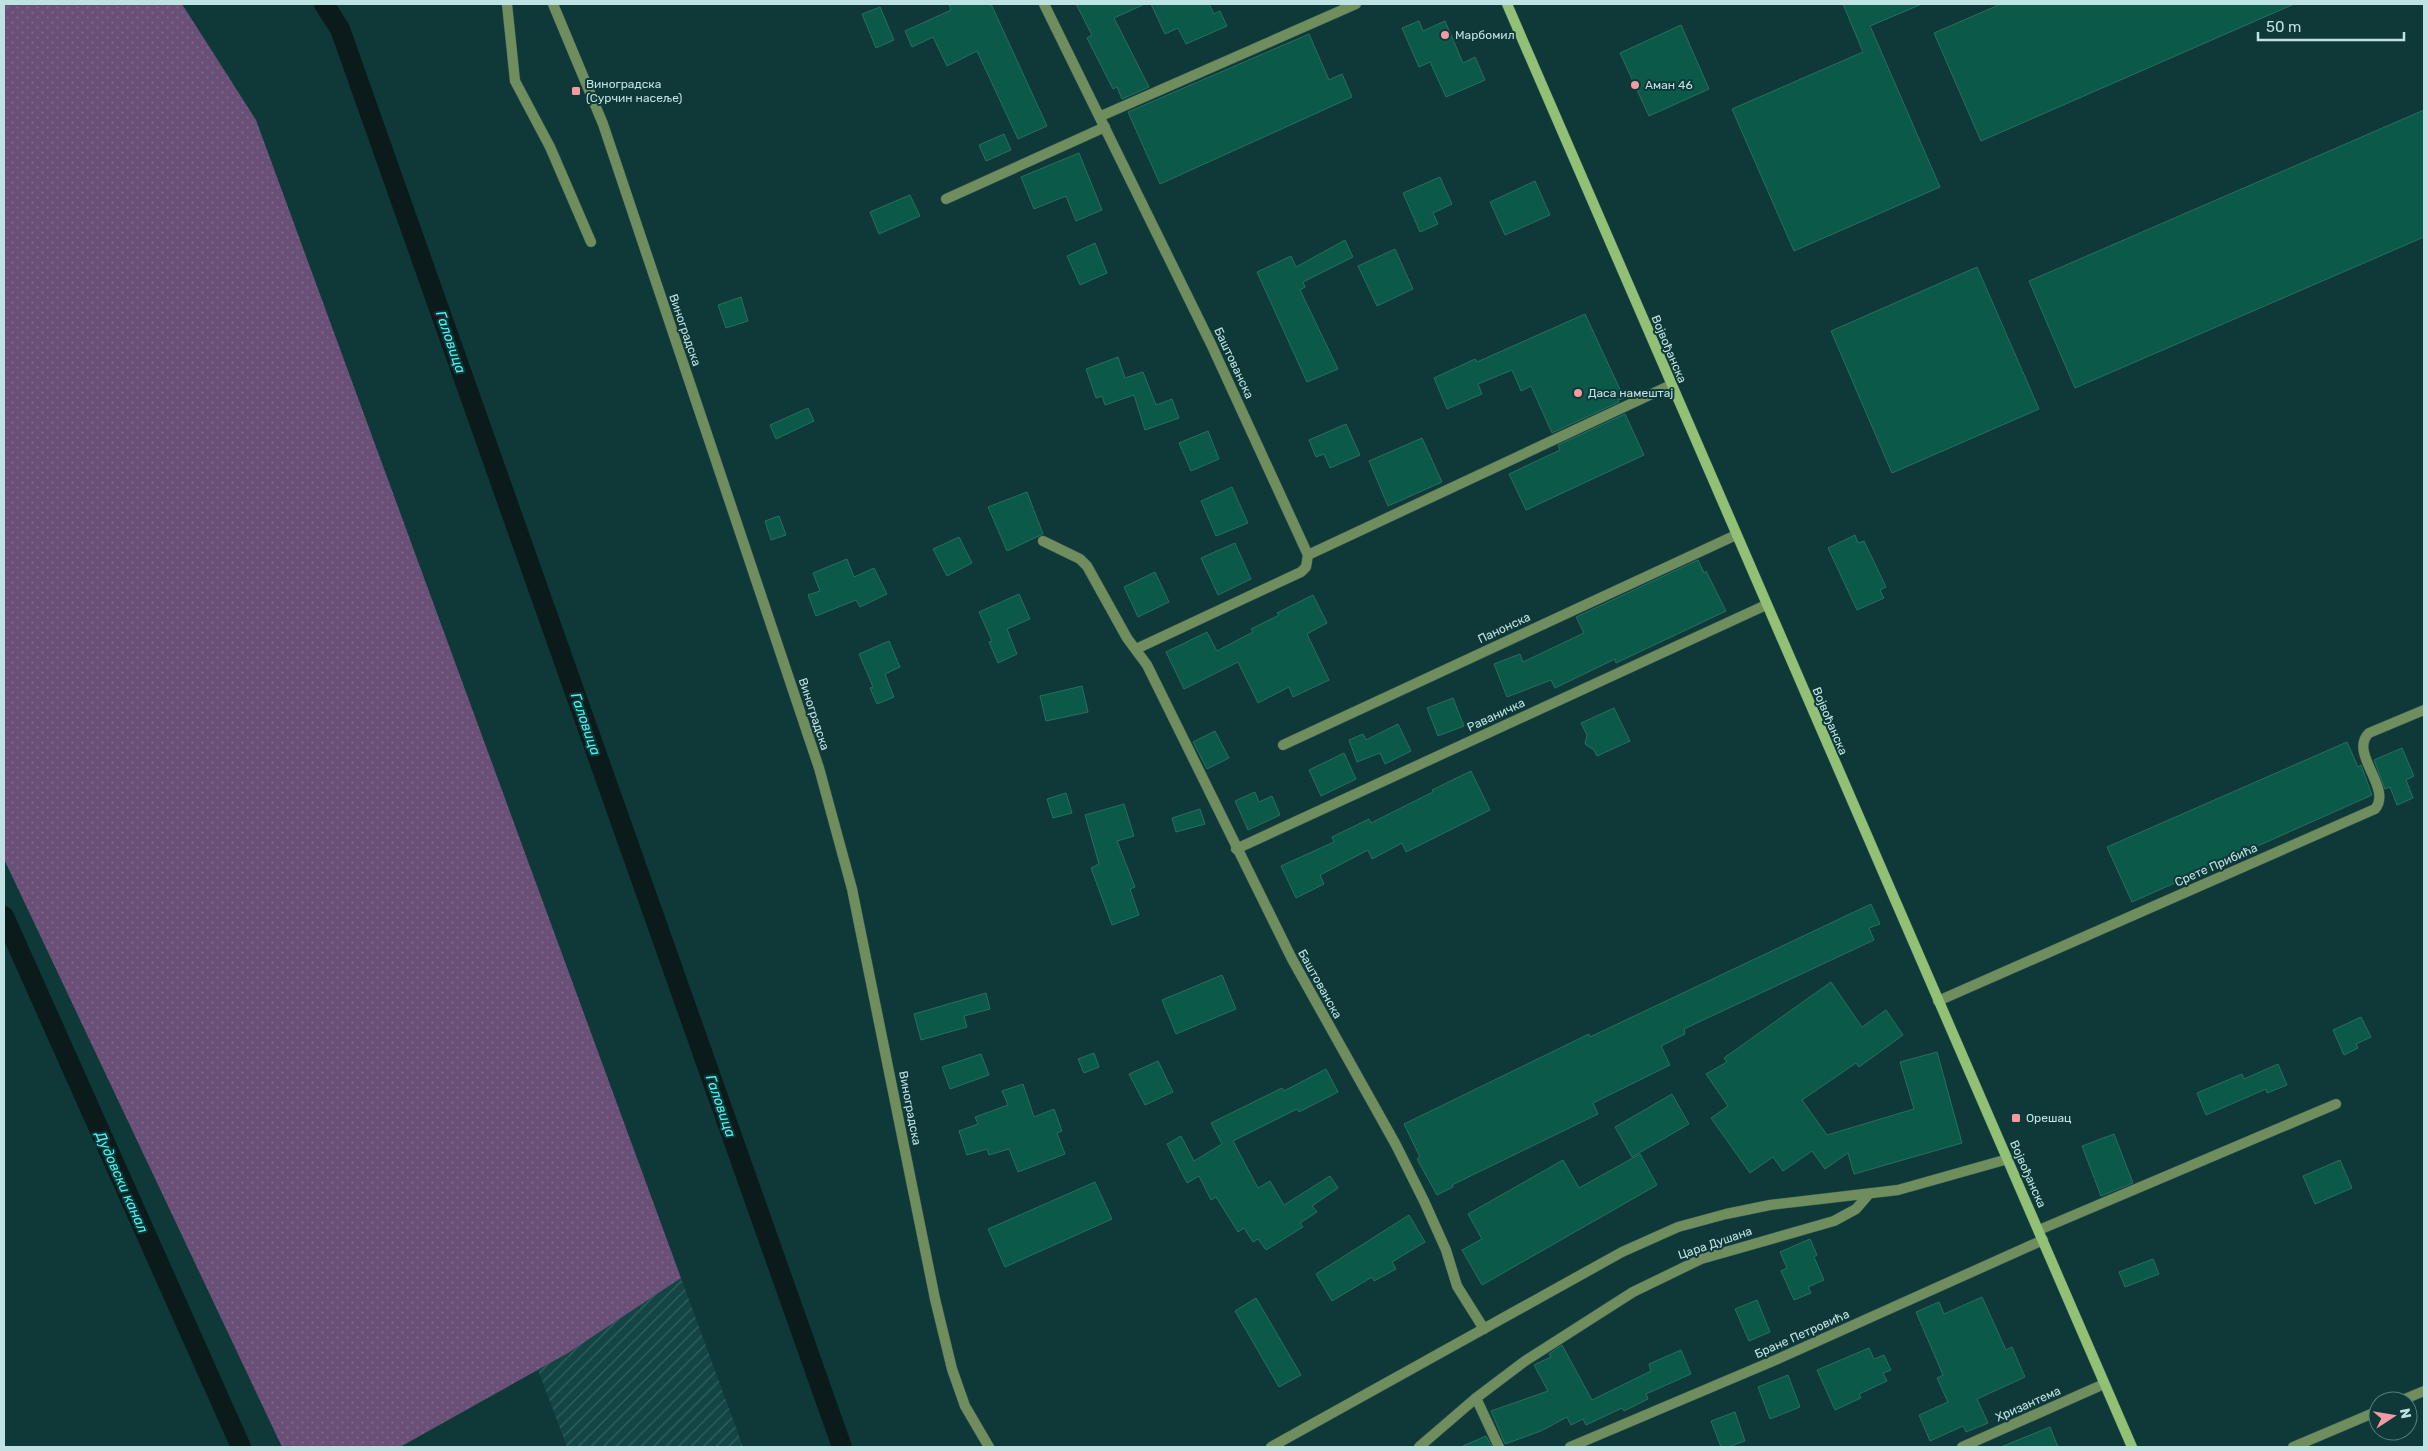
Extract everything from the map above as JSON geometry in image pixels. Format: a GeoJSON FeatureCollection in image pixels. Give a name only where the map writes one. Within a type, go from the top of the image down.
{"type":"FeatureCollection","features":[{"type":"Feature","properties":{"kind":"main road","name":"Војвођанска"},"geometry":{"type":"LineString","coordinates":[[1507,4],[2132,1447]]}},
{"type":"Feature","properties":{"kind":"street"},"geometry":{"type":"LineString","coordinates":[[507,4],[515,81],[550,147],[591,242]]}},
{"type":"Feature","properties":{"kind":"street","name":"Виноградска"},"geometry":{"type":"LineString","coordinates":[[553,4],[603,124],[819,768],[852,889],[935,1299],[952,1369],[965,1406],[989,1447]]}},
{"type":"Feature","properties":{"kind":"street","name":"Баштованска"},"geometry":{"type":"LineString","coordinates":[[1044,4],[1211,344],[1308,556]]}},
{"type":"Feature","properties":{"kind":"street"},"geometry":{"type":"LineString","coordinates":[[1100,116],[1356,4]]}},
{"type":"Feature","properties":{"kind":"street"},"geometry":{"type":"LineString","coordinates":[[946,200],[1106,127]]}},
{"type":"Feature","properties":{"kind":"street"},"geometry":{"type":"LineString","coordinates":[[1136,649],[1301,572],[1306,567],[1308,556],[1671,385]]}},
{"type":"Feature","properties":{"kind":"street","name":"Панонска"},"geometry":{"type":"LineString","coordinates":[[1283,745],[1736,535]]}},
{"type":"Feature","properties":{"kind":"street","name":"Баштованска"},"geometry":{"type":"LineString","coordinates":[[1043,542],[1080,558],[1087,566],[1127,638],[1136,649],[1183,738],[1236,850],[1297,968],[1400,1153],[1438,1232],[1465,1300],[1481,1325]]}},
{"type":"Feature","properties":{"kind":"street","name":"Раваничка"},"geometry":{"type":"LineString","coordinates":[[1236,850],[1766,604]]}},
{"type":"Feature","properties":{"kind":"street","name":"Срете Прибића"},"geometry":{"type":"LineString","coordinates":[[1938,1001],[2375,809],[2379,796],[2364,748],[2365,737],[2369,733],[2424,710]]}},
{"type":"Feature","properties":{"kind":"street","name":"Бране Петровића"},"geometry":{"type":"LineString","coordinates":[[1570,1447],[1780,1358],[2041,1235],[2336,1104]]}},
{"type":"Feature","properties":{"kind":"street"},"geometry":{"type":"LineString","coordinates":[[1271,1447],[1481,1325],[1622,1252],[1678,1228],[1770,1205],[1898,1190],[1932,1182],[2008,1159]]}},
{"type":"Feature","properties":{"kind":"street","name":"Цара Душана"},"geometry":{"type":"LineString","coordinates":[[1476,1398],[1546,1346],[1653,1281],[1701,1259],[1834,1221],[1856,1209],[1869,1194]]}},
{"type":"Feature","properties":{"kind":"street","name":"Хризантема"},"geometry":{"type":"LineString","coordinates":[[1962,1447],[2104,1384]]}},
{"type":"Feature","properties":{"kind":"street"},"geometry":{"type":"LineString","coordinates":[[1419,1447],[1476,1398],[1499,1447]]}},
{"type":"Feature","properties":{"kind":"street"},"geometry":{"type":"LineString","coordinates":[[2293,1447],[2368,1414]]}},
{"type":"Feature","properties":{"kind":"shaded area"},"geometry":{"type":"Polygon","coordinates":[[[4,4],[182,4],[256,120],[681,1278],[568,1353],[400,1447],[282,1447],[4,859],[4,4]]]}},
{"type":"Feature","properties":{"kind":"shaded area"},"geometry":{"type":"Polygon","coordinates":[[[681,1278],[743,1447],[567,1447],[538,1370],[568,1353],[681,1278]]]}},
{"type":"Feature","properties":{"kind":"building"},"geometry":{"type":"Polygon","coordinates":[[[949,4],[991,4],[1047,126],[1018,139],[977,51],[947,66],[933,37],[912,47],[905,31],[951,10],[949,4]]]}},
{"type":"Feature","properties":{"kind":"building"},"geometry":{"type":"Polygon","coordinates":[[[1076,4],[1145,4],[1114,18],[1149,87],[1122,99],[1117,87],[1113,89],[1087,38],[1092,35],[1076,4]]]}},
{"type":"Feature","properties":{"kind":"building"},"geometry":{"type":"Polygon","coordinates":[[[1151,4],[1209,4],[1214,14],[1220,11],[1227,26],[1186,44],[1178,28],[1165,34],[1151,4]]]}},
{"type":"Feature","properties":{"kind":"building"},"geometry":{"type":"Polygon","coordinates":[[[1843,4],[1922,4],[1870,26],[1940,187],[1794,251],[1732,109],[1863,52],[1843,4]]]}},
{"type":"Feature","properties":{"kind":"building"},"geometry":{"type":"Polygon","coordinates":[[[2001,4],[2294,4],[1981,141],[1934,33],[2001,4]]]}},
{"type":"Feature","properties":{"kind":"building"},"geometry":{"type":"Polygon","coordinates":[[[880,7],[894,40],[876,48],[862,14],[880,7]]]}},
{"type":"Feature","properties":{"kind":"building"},"geometry":{"type":"Polygon","coordinates":[[[1419,21],[1423,31],[1445,21],[1463,63],[1475,57],[1485,80],[1446,97],[1430,62],[1419,67],[1402,28],[1419,21]]]}},
{"type":"Feature","properties":{"kind":"building"},"geometry":{"type":"Polygon","coordinates":[[[1681,25],[1709,89],[1649,116],[1620,53],[1681,25]]]}},
{"type":"Feature","properties":{"kind":"building"},"geometry":{"type":"Polygon","coordinates":[[[1309,34],[1329,80],[1342,74],[1352,97],[1160,184],[1128,112],[1309,34]]]}},
{"type":"Feature","properties":{"kind":"building"},"geometry":{"type":"Polygon","coordinates":[[[2424,110],[2424,237],[2075,388],[2029,281],[2424,110]]]}},
{"type":"Feature","properties":{"kind":"building"},"geometry":{"type":"Polygon","coordinates":[[[1004,134],[1011,150],[986,161],[979,145],[1004,134]]]}},
{"type":"Feature","properties":{"kind":"building"},"geometry":{"type":"Polygon","coordinates":[[[1079,153],[1102,210],[1076,221],[1066,196],[1034,209],[1021,177],[1079,153]]]}},
{"type":"Feature","properties":{"kind":"building"},"geometry":{"type":"Polygon","coordinates":[[[1440,177],[1452,204],[1433,213],[1438,224],[1420,232],[1403,193],[1440,177]]]}},
{"type":"Feature","properties":{"kind":"building"},"geometry":{"type":"Polygon","coordinates":[[[1535,181],[1550,215],[1505,235],[1490,202],[1535,181]]]}},
{"type":"Feature","properties":{"kind":"building"},"geometry":{"type":"Polygon","coordinates":[[[910,195],[920,216],[879,234],[870,212],[910,195]]]}},
{"type":"Feature","properties":{"kind":"building"},"geometry":{"type":"Polygon","coordinates":[[[1345,240],[1353,257],[1303,282],[1305,287],[1300,290],[1338,369],[1307,382],[1257,272],[1291,256],[1296,267],[1345,240]]]}},
{"type":"Feature","properties":{"kind":"building"},"geometry":{"type":"Polygon","coordinates":[[[1095,243],[1107,273],[1080,285],[1067,256],[1095,243]]]}},
{"type":"Feature","properties":{"kind":"building"},"geometry":{"type":"Polygon","coordinates":[[[1395,249],[1413,289],[1377,306],[1358,266],[1395,249]]]}},
{"type":"Feature","properties":{"kind":"building"},"geometry":{"type":"Polygon","coordinates":[[[1977,267],[2039,409],[1892,473],[1831,331],[1977,267]]]}},
{"type":"Feature","properties":{"kind":"building"},"geometry":{"type":"Polygon","coordinates":[[[741,297],[748,321],[726,328],[718,305],[741,297]]]}},
{"type":"Feature","properties":{"kind":"building"},"geometry":{"type":"Polygon","coordinates":[[[1585,314],[1624,398],[1618,400],[1619,402],[1552,433],[1531,386],[1521,391],[1512,370],[1478,384],[1482,394],[1447,409],[1434,378],[1475,359],[1477,362],[1585,314]]]}},
{"type":"Feature","properties":{"kind":"building"},"geometry":{"type":"Polygon","coordinates":[[[1118,357],[1125,378],[1143,372],[1156,405],[1172,399],[1179,418],[1145,430],[1134,395],[1105,405],[1102,396],[1096,398],[1086,369],[1118,357]]]}},
{"type":"Feature","properties":{"kind":"building"},"geometry":{"type":"Polygon","coordinates":[[[808,408],[814,421],[776,439],[770,425],[808,408]]]}},
{"type":"Feature","properties":{"kind":"building"},"geometry":{"type":"Polygon","coordinates":[[[1625,414],[1644,455],[1526,510],[1509,474],[1560,450],[1558,445],[1625,414]]]}},
{"type":"Feature","properties":{"kind":"building"},"geometry":{"type":"Polygon","coordinates":[[[1346,424],[1360,455],[1330,468],[1324,454],[1316,457],[1309,440],[1346,424]]]}},
{"type":"Feature","properties":{"kind":"building"},"geometry":{"type":"Polygon","coordinates":[[[1208,431],[1219,459],[1191,471],[1179,443],[1208,431]]]}},
{"type":"Feature","properties":{"kind":"building"},"geometry":{"type":"Polygon","coordinates":[[[1422,438],[1442,482],[1388,506],[1369,461],[1422,438]]]}},
{"type":"Feature","properties":{"kind":"building"},"geometry":{"type":"Polygon","coordinates":[[[1232,487],[1248,523],[1216,536],[1201,501],[1232,487]]]}},
{"type":"Feature","properties":{"kind":"building"},"geometry":{"type":"Polygon","coordinates":[[[1027,492],[1043,534],[1007,551],[988,507],[1027,492]]]}},
{"type":"Feature","properties":{"kind":"building"},"geometry":{"type":"Polygon","coordinates":[[[779,516],[786,535],[771,540],[765,521],[779,516]]]}},
{"type":"Feature","properties":{"kind":"building"},"geometry":{"type":"Polygon","coordinates":[[[1855,535],[1858,543],[1864,541],[1886,587],[1880,590],[1884,598],[1857,610],[1828,548],[1855,535]]]}},
{"type":"Feature","properties":{"kind":"building"},"geometry":{"type":"Polygon","coordinates":[[[959,537],[972,563],[947,576],[933,549],[959,537]]]}},
{"type":"Feature","properties":{"kind":"building"},"geometry":{"type":"Polygon","coordinates":[[[1235,543],[1251,579],[1218,595],[1201,558],[1235,543]]]}},
{"type":"Feature","properties":{"kind":"building"},"geometry":{"type":"Polygon","coordinates":[[[847,559],[854,577],[874,568],[887,594],[860,607],[856,600],[816,616],[808,595],[820,591],[813,573],[847,559]]]}},
{"type":"Feature","properties":{"kind":"building"},"geometry":{"type":"Polygon","coordinates":[[[1698,560],[1704,573],[1706,571],[1726,611],[1616,663],[1615,659],[1555,688],[1551,680],[1507,697],[1494,664],[1520,654],[1523,662],[1584,633],[1576,617],[1698,560]]]}},
{"type":"Feature","properties":{"kind":"building"},"geometry":{"type":"Polygon","coordinates":[[[1155,572],[1169,602],[1138,617],[1124,587],[1155,572]]]}},
{"type":"Feature","properties":{"kind":"building"},"geometry":{"type":"Polygon","coordinates":[[[1019,594],[1030,619],[1007,629],[1017,654],[998,663],[989,642],[992,641],[979,612],[1019,594]]]}},
{"type":"Feature","properties":{"kind":"building"},"geometry":{"type":"Polygon","coordinates":[[[1313,595],[1327,623],[1307,634],[1329,680],[1293,697],[1289,687],[1258,703],[1238,662],[1184,689],[1166,652],[1207,632],[1217,651],[1253,632],[1251,629],[1279,615],[1277,613],[1313,595]]]}},
{"type":"Feature","properties":{"kind":"building"},"geometry":{"type":"Polygon","coordinates":[[[889,641],[900,667],[885,674],[894,697],[877,704],[870,688],[873,687],[859,654],[889,641]]]}},
{"type":"Feature","properties":{"kind":"building"},"geometry":{"type":"Polygon","coordinates":[[[1082,686],[1088,712],[1046,721],[1040,696],[1082,686]]]}},
{"type":"Feature","properties":{"kind":"building"},"geometry":{"type":"Polygon","coordinates":[[[1453,698],[1464,726],[1438,736],[1427,708],[1453,698]]]}},
{"type":"Feature","properties":{"kind":"building"},"geometry":{"type":"Polygon","coordinates":[[[1614,708],[1630,741],[1597,756],[1594,750],[1585,744],[1587,735],[1581,723],[1614,708]]]}},
{"type":"Feature","properties":{"kind":"building"},"geometry":{"type":"Polygon","coordinates":[[[1398,724],[1411,751],[1385,764],[1380,753],[1357,762],[1349,740],[1363,734],[1366,740],[1398,724]]]}},
{"type":"Feature","properties":{"kind":"building"},"geometry":{"type":"Polygon","coordinates":[[[1215,731],[1229,758],[1207,769],[1193,742],[1215,731]]]}},
{"type":"Feature","properties":{"kind":"building"},"geometry":{"type":"Polygon","coordinates":[[[2347,742],[2358,767],[2361,765],[2372,795],[2132,902],[2107,847],[2347,742]]]}},
{"type":"Feature","properties":{"kind":"building"},"geometry":{"type":"Polygon","coordinates":[[[2402,748],[2414,776],[2406,780],[2413,798],[2397,805],[2390,787],[2385,789],[2374,760],[2402,748]]]}},
{"type":"Feature","properties":{"kind":"building"},"geometry":{"type":"Polygon","coordinates":[[[1344,753],[1356,779],[1321,796],[1309,770],[1344,753]]]}},
{"type":"Feature","properties":{"kind":"building"},"geometry":{"type":"Polygon","coordinates":[[[1471,771],[1490,810],[1406,852],[1402,843],[1372,859],[1368,850],[1320,875],[1324,884],[1296,898],[1281,866],[1334,842],[1332,837],[1369,819],[1371,823],[1471,771]]]}},
{"type":"Feature","properties":{"kind":"building"},"geometry":{"type":"Polygon","coordinates":[[[1255,792],[1259,802],[1272,796],[1280,815],[1248,830],[1235,801],[1255,792]]]}},
{"type":"Feature","properties":{"kind":"building"},"geometry":{"type":"Polygon","coordinates":[[[1066,793],[1072,813],[1053,818],[1047,799],[1066,793]]]}},
{"type":"Feature","properties":{"kind":"building"},"geometry":{"type":"Polygon","coordinates":[[[1124,804],[1134,836],[1117,841],[1135,887],[1130,889],[1139,915],[1112,925],[1091,868],[1099,864],[1085,815],[1124,804]]]}},
{"type":"Feature","properties":{"kind":"building"},"geometry":{"type":"Polygon","coordinates":[[[1200,809],[1205,824],[1176,832],[1172,818],[1200,809]]]}},
{"type":"Feature","properties":{"kind":"building"},"geometry":{"type":"Polygon","coordinates":[[[1871,904],[1880,924],[1869,928],[1874,940],[1684,1029],[1685,1034],[1661,1046],[1670,1065],[1593,1103],[1598,1114],[1452,1185],[1453,1187],[1437,1195],[1417,1159],[1420,1157],[1404,1124],[1589,1034],[1590,1037],[1871,904]]]}},
{"type":"Feature","properties":{"kind":"building"},"geometry":{"type":"Polygon","coordinates":[[[1222,975],[1236,1009],[1176,1034],[1162,1000],[1222,975]]]}},
{"type":"Feature","properties":{"kind":"building"},"geometry":{"type":"Polygon","coordinates":[[[1831,982],[1862,1027],[1886,1010],[1903,1035],[1859,1067],[1856,1063],[1802,1100],[1827,1135],[1914,1109],[1900,1062],[1937,1052],[1962,1143],[1854,1174],[1848,1153],[1825,1169],[1812,1151],[1783,1171],[1773,1157],[1750,1173],[1711,1118],[1728,1106],[1706,1074],[1727,1062],[1724,1058],[1831,982]]]}},
{"type":"Feature","properties":{"kind":"building"},"geometry":{"type":"Polygon","coordinates":[[[986,993],[990,1009],[964,1016],[967,1027],[921,1040],[914,1014],[986,993]]]}},
{"type":"Feature","properties":{"kind":"building"},"geometry":{"type":"Polygon","coordinates":[[[2361,1017],[2371,1037],[2356,1044],[2358,1048],[2344,1055],[2333,1030],[2361,1017]]]}},
{"type":"Feature","properties":{"kind":"building"},"geometry":{"type":"Polygon","coordinates":[[[1094,1053],[1099,1067],[1084,1073],[1078,1059],[1094,1053]]]}},
{"type":"Feature","properties":{"kind":"building"},"geometry":{"type":"Polygon","coordinates":[[[981,1054],[989,1075],[950,1089],[942,1067],[981,1054]]]}},
{"type":"Feature","properties":{"kind":"building"},"geometry":{"type":"Polygon","coordinates":[[[1158,1061],[1173,1092],[1145,1105],[1129,1074],[1158,1061]]]}},
{"type":"Feature","properties":{"kind":"building"},"geometry":{"type":"Polygon","coordinates":[[[2278,1064],[2287,1085],[2267,1093],[2266,1089],[2206,1115],[2197,1093],[2242,1074],[2244,1079],[2278,1064]]]}},
{"type":"Feature","properties":{"kind":"building"},"geometry":{"type":"Polygon","coordinates":[[[1326,1069],[1338,1092],[1299,1112],[1297,1109],[1233,1141],[1258,1188],[1270,1181],[1284,1205],[1330,1176],[1338,1188],[1312,1206],[1317,1212],[1300,1223],[1303,1227],[1266,1250],[1258,1239],[1253,1242],[1244,1228],[1238,1232],[1216,1197],[1211,1200],[1199,1176],[1187,1183],[1167,1144],[1181,1136],[1194,1161],[1222,1144],[1211,1123],[1282,1088],[1284,1091],[1326,1069]]]}},
{"type":"Feature","properties":{"kind":"building"},"geometry":{"type":"Polygon","coordinates":[[[1023,1084],[1034,1117],[1054,1109],[1062,1131],[1057,1133],[1065,1154],[1018,1172],[1009,1149],[989,1155],[987,1149],[967,1155],[959,1131],[978,1124],[975,1117],[1008,1105],[1002,1091],[1023,1084]]]}},
{"type":"Feature","properties":{"kind":"building"},"geometry":{"type":"Polygon","coordinates":[[[1672,1094],[1689,1124],[1632,1157],[1615,1127],[1672,1094]]]}},
{"type":"Feature","properties":{"kind":"building"},"geometry":{"type":"Polygon","coordinates":[[[2114,1134],[2133,1183],[2101,1196],[2082,1146],[2114,1134]]]}},
{"type":"Feature","properties":{"kind":"building"},"geometry":{"type":"Polygon","coordinates":[[[1640,1154],[1657,1185],[1482,1285],[1462,1250],[1482,1239],[1468,1214],[1563,1160],[1579,1188],[1640,1154]]]}},
{"type":"Feature","properties":{"kind":"building"},"geometry":{"type":"Polygon","coordinates":[[[2340,1160],[2352,1188],[2315,1204],[2303,1176],[2340,1160]]]}},
{"type":"Feature","properties":{"kind":"building"},"geometry":{"type":"Polygon","coordinates":[[[1095,1182],[1112,1219],[1005,1267],[988,1229],[1095,1182]]]}},
{"type":"Feature","properties":{"kind":"building"},"geometry":{"type":"Polygon","coordinates":[[[1409,1215],[1425,1242],[1392,1262],[1396,1269],[1374,1281],[1372,1277],[1332,1301],[1316,1274],[1409,1215]]]}},
{"type":"Feature","properties":{"kind":"building"},"geometry":{"type":"Polygon","coordinates":[[[1810,1239],[1817,1255],[1814,1257],[1824,1280],[1808,1287],[1811,1293],[1794,1300],[1781,1271],[1787,1268],[1780,1252],[1810,1239]]]}},
{"type":"Feature","properties":{"kind":"building"},"geometry":{"type":"Polygon","coordinates":[[[2153,1259],[2159,1274],[2125,1287],[2119,1272],[2153,1259]]]}},
{"type":"Feature","properties":{"kind":"building"},"geometry":{"type":"Polygon","coordinates":[[[1982,1297],[2006,1350],[2012,1347],[2025,1377],[1977,1399],[1988,1423],[1966,1432],[1963,1426],[1930,1441],[1919,1415],[1948,1402],[1937,1378],[1943,1375],[1916,1312],[1939,1302],[1944,1314],[1982,1297]]]}},
{"type":"Feature","properties":{"kind":"building"},"geometry":{"type":"Polygon","coordinates":[[[1256,1298],[1301,1375],[1279,1387],[1235,1311],[1256,1298]]]}},
{"type":"Feature","properties":{"kind":"building"},"geometry":{"type":"Polygon","coordinates":[[[1757,1300],[1770,1332],[1749,1341],[1735,1309],[1757,1300]]]}},
{"type":"Feature","properties":{"kind":"building"},"geometry":{"type":"Polygon","coordinates":[[[1562,1345],[1592,1400],[1651,1371],[1649,1364],[1681,1350],[1691,1374],[1646,1394],[1648,1399],[1624,1411],[1622,1408],[1586,1425],[1583,1419],[1571,1425],[1567,1417],[1541,1431],[1505,1444],[1491,1411],[1548,1391],[1534,1365],[1551,1357],[1549,1354],[1562,1345]]]}},
{"type":"Feature","properties":{"kind":"building"},"geometry":{"type":"Polygon","coordinates":[[[1869,1348],[1874,1359],[1884,1355],[1891,1370],[1883,1373],[1887,1381],[1859,1394],[1861,1398],[1835,1410],[1817,1370],[1869,1348]]]}},
{"type":"Feature","properties":{"kind":"building"},"geometry":{"type":"Polygon","coordinates":[[[1788,1375],[1800,1407],[1770,1419],[1758,1387],[1788,1375]]]}},
{"type":"Feature","properties":{"kind":"building"},"geometry":{"type":"Polygon","coordinates":[[[1735,1412],[1745,1441],[1728,1447],[1721,1447],[1711,1421],[1735,1412]]]}},
{"type":"Feature","properties":{"kind":"building"},"geometry":{"type":"Polygon","coordinates":[[[2050,1427],[2058,1447],[2001,1447],[2050,1427]]]}},
{"type":"Feature","properties":{"kind":"building"},"geometry":{"type":"Polygon","coordinates":[[[1486,1436],[1492,1447],[1463,1446],[1486,1436]]]}},
{"type":"Feature","properties":{"kind":"waterway","name":"Галовица"},"geometry":{"type":"LineString","coordinates":[[324,4],[340,29],[842,1447]]}},
{"type":"Feature","properties":{"kind":"waterway","name":"Дудовски канал"},"geometry":{"type":"LineString","coordinates":[[4,916],[241,1447]]}},
{"type":"Feature","properties":{"kind":"place","name":"Марбомил"},"geometry":{"type":"Point","coordinates":[1445,35]}},
{"type":"Feature","properties":{"kind":"place","name":"Аман 46"},"geometry":{"type":"Point","coordinates":[1635,85]}},
{"type":"Feature","properties":{"kind":"place","name":"Виноградска (Сурчин насеље)"},"geometry":{"type":"Point","coordinates":[576,91]}},
{"type":"Feature","properties":{"kind":"place","name":"Даса намештај"},"geometry":{"type":"Point","coordinates":[1578,393]}},
{"type":"Feature","properties":{"kind":"place","name":"Орешац"},"geometry":{"type":"Point","coordinates":[2016,1118]}}]}
